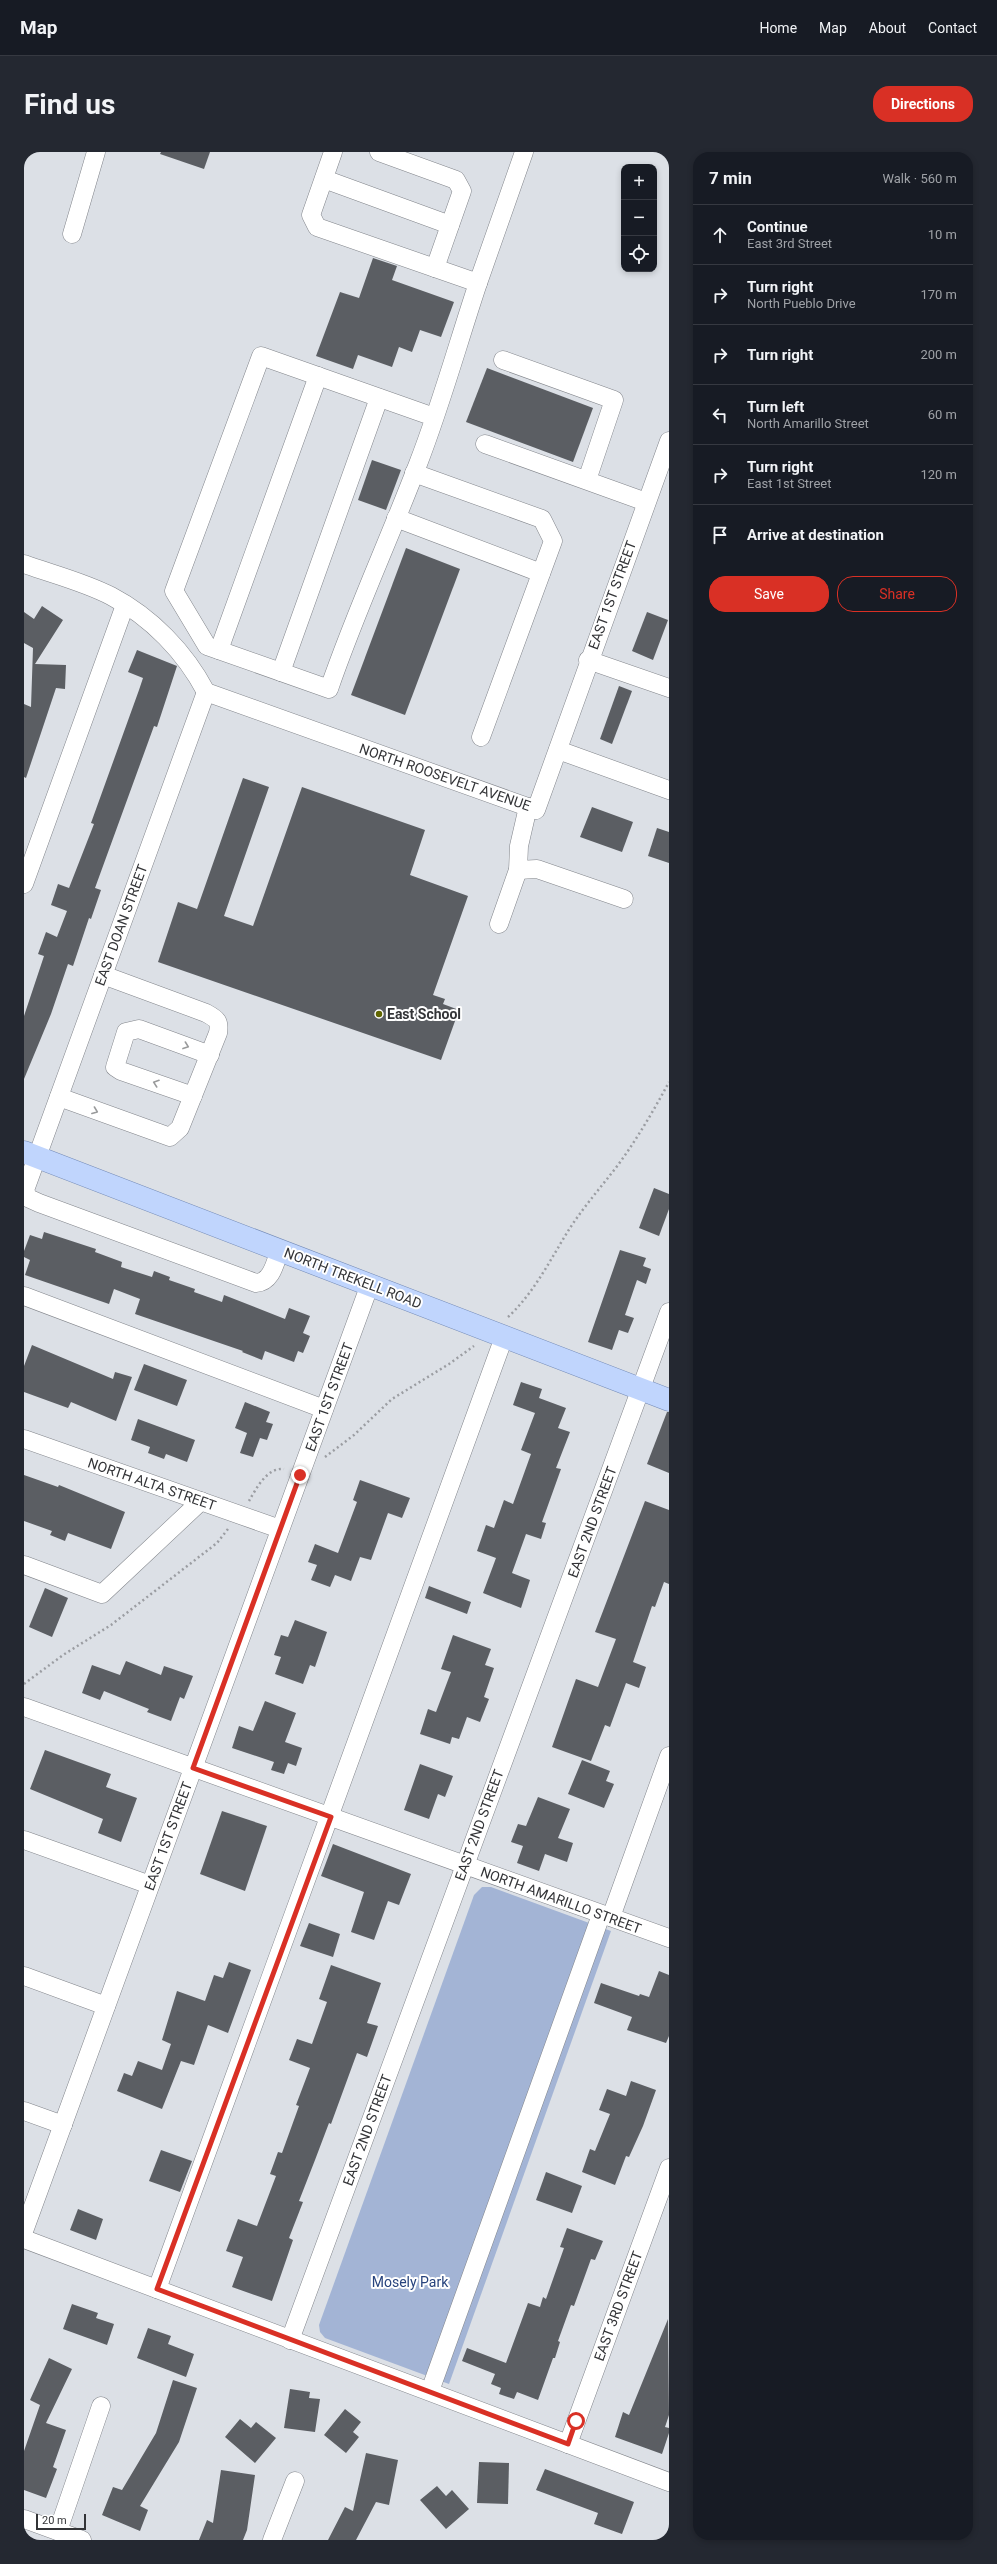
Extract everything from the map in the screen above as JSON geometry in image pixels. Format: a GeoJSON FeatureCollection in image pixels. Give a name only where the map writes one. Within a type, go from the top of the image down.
{"type":"FeatureCollection","features":[{"type":"Feature","properties":{"kind":"main road","name":"NORTH TREKELL ROAD"},"geometry":{"type":"LineString","coordinates":[[30,1155],[280,1249],[669,1400]]}},
{"type":"Feature","properties":{"kind":"street"},"geometry":{"type":"LineString","coordinates":[[72,234],[96,152]]}},
{"type":"Feature","properties":{"kind":"street"},"geometry":{"type":"LineString","coordinates":[[333,152],[311,215],[317,227],[478,283]]}},
{"type":"Feature","properties":{"kind":"street"},"geometry":{"type":"LineString","coordinates":[[379,152],[456,180],[462,191],[435,268]]}},
{"type":"Feature","properties":{"kind":"street"},"geometry":{"type":"LineString","coordinates":[[434,417],[261,356],[174,591],[207,646],[329,689],[363,596],[414,473],[434,417],[478,283],[524,152]]}},
{"type":"Feature","properties":{"kind":"street"},"geometry":{"type":"LineString","coordinates":[[324,179],[450,225]]}},
{"type":"Feature","properties":{"kind":"street"},"geometry":{"type":"LineString","coordinates":[[503,360],[614,400],[587,480]]}},
{"type":"Feature","properties":{"kind":"street"},"geometry":{"type":"LineString","coordinates":[[219,650],[318,376]]}},
{"type":"Feature","properties":{"kind":"street"},"geometry":{"type":"LineString","coordinates":[[281,672],[379,398]]}},
{"type":"Feature","properties":{"kind":"street"},"geometry":{"type":"LineString","coordinates":[[486,444],[646,502]]}},
{"type":"Feature","properties":{"kind":"street","name":"EAST 1ST STREET"},"geometry":{"type":"LineString","coordinates":[[558,750],[588,660],[668,445]]}},
{"type":"Feature","properties":{"kind":"street"},"geometry":{"type":"LineString","coordinates":[[414,473],[542,519],[552,541],[481,737]]}},
{"type":"Feature","properties":{"kind":"street"},"geometry":{"type":"LineString","coordinates":[[396,518],[541,573]]}},
{"type":"Feature","properties":{"kind":"street"},"geometry":{"type":"LineString","coordinates":[[24,564],[110,595],[151,622],[195,671],[206,692]]}},
{"type":"Feature","properties":{"kind":"street"},"geometry":{"type":"LineString","coordinates":[[24,884],[125,605]]}},
{"type":"Feature","properties":{"kind":"street"},"geometry":{"type":"LineString","coordinates":[[588,660],[669,688]]}},
{"type":"Feature","properties":{"kind":"street","name":"NORTH ROOSEVELT AVENUE"},"geometry":{"type":"LineString","coordinates":[[206,692],[536,810],[558,750]]}},
{"type":"Feature","properties":{"kind":"street","name":"EAST DOAN STREET"},"geometry":{"type":"LineString","coordinates":[[206,692],[59,1097],[30,1155],[25,1190],[28,1198],[38,1203],[256,1283],[263,1282],[269,1277],[280,1249]]}},
{"type":"Feature","properties":{"kind":"street"},"geometry":{"type":"LineString","coordinates":[[558,750],[669,790]]}},
{"type":"Feature","properties":{"kind":"street"},"geometry":{"type":"LineString","coordinates":[[499,924],[518,870],[519,846],[528,807]]}},
{"type":"Feature","properties":{"kind":"street"},"geometry":{"type":"LineString","coordinates":[[518,870],[537,869],[624,899]]}},
{"type":"Feature","properties":{"kind":"street"},"geometry":{"type":"LineString","coordinates":[[59,1097],[163,1136],[175,1135],[180,1128],[218,1033],[220,1024],[217,1019],[206,1013],[103,975]]}},
{"type":"Feature","properties":{"kind":"street"},"geometry":{"type":"LineString","coordinates":[[193,1096],[121,1071],[116,1067],[126,1032],[139,1029],[210,1055]]}},
{"type":"Feature","properties":{"kind":"street","name":"EAST 1ST STREET"},"geometry":{"type":"LineString","coordinates":[[24,2231],[370,1284]]}},
{"type":"Feature","properties":{"kind":"street"},"geometry":{"type":"LineString","coordinates":[[24,1296],[324,1409]]}},
{"type":"Feature","properties":{"kind":"street","name":"EAST 2ND STREET"},"geometry":{"type":"LineString","coordinates":[[290,2340],[669,1312]]}},
{"type":"Feature","properties":{"kind":"street"},"geometry":{"type":"LineString","coordinates":[[157,2289],[331,1817],[498,1334]]}},
{"type":"Feature","properties":{"kind":"street","name":"NORTH ALTA STREET"},"geometry":{"type":"LineString","coordinates":[[24,1439],[280,1529]]}},
{"type":"Feature","properties":{"kind":"street"},"geometry":{"type":"LineString","coordinates":[[24,1565],[102,1594],[201,1501]]}},
{"type":"Feature","properties":{"kind":"street","name":"NORTH AMARILLO STREET"},"geometry":{"type":"LineString","coordinates":[[24,1707],[669,1938]]}},
{"type":"Feature","properties":{"kind":"street"},"geometry":{"type":"LineString","coordinates":[[430,2392],[606,1916],[669,1756]]}},
{"type":"Feature","properties":{"kind":"street"},"geometry":{"type":"LineString","coordinates":[[24,1840],[150,1885]]}},
{"type":"Feature","properties":{"kind":"street"},"geometry":{"type":"LineString","coordinates":[[24,1976],[106,2006]]}},
{"type":"Feature","properties":{"kind":"street"},"geometry":{"type":"LineString","coordinates":[[24,2111],[63,2125]]}},
{"type":"Feature","properties":{"kind":"street","name":"EAST 3RD STREET"},"geometry":{"type":"LineString","coordinates":[[568,2444],[669,2168]]}},
{"type":"Feature","properties":{"kind":"street"},"geometry":{"type":"LineString","coordinates":[[24,2239],[669,2482]]}},
{"type":"Feature","properties":{"kind":"street"},"geometry":{"type":"LineString","coordinates":[[58,2531],[101,2406]]}},
{"type":"Feature","properties":{"kind":"street"},"geometry":{"type":"LineString","coordinates":[[272,2540],[295,2481]]}},
{"type":"Feature","properties":{"kind":"street"},"geometry":{"type":"LineString","coordinates":[[24,2519],[82,2540]]}},
{"type":"Feature","properties":{"kind":"path"},"geometry":{"type":"LineString","coordinates":[[498,1334],[540,1278],[570,1228],[595,1193],[618,1165],[669,1082]]}},
{"type":"Feature","properties":{"kind":"green space","name":"Mosely Park"},"geometry":{"type":"Polygon","coordinates":[[[482,1887],[491,1887],[611,1931],[449,2384],[325,2338],[320,2332],[319,2325],[474,1895],[482,1887]]]}},
{"type":"Feature","properties":{"kind":"building"},"geometry":{"type":"Polygon","coordinates":[[[161,152],[210,152],[204,169],[160,154],[161,152]]]}},
{"type":"Feature","properties":{"kind":"building"},"geometry":{"type":"Polygon","coordinates":[[[373,258],[397,266],[392,280],[454,302],[441,337],[420,330],[412,352],[399,347],[392,367],[358,355],[353,369],[316,356],[340,292],[359,298],[373,258]]]}},
{"type":"Feature","properties":{"kind":"building"},"geometry":{"type":"Polygon","coordinates":[[[487,368],[593,408],[573,462],[466,422],[487,368]]]}},
{"type":"Feature","properties":{"kind":"building"},"geometry":{"type":"Polygon","coordinates":[[[372,460],[401,470],[386,510],[358,500],[372,460]]]}},
{"type":"Feature","properties":{"kind":"building"},"geometry":{"type":"Polygon","coordinates":[[[406,548],[460,569],[405,715],[351,695],[406,548]]]}},
{"type":"Feature","properties":{"kind":"building"},"geometry":{"type":"Polygon","coordinates":[[[42,606],[63,620],[35,664],[66,665],[65,689],[56,688],[26,778],[24,777],[24,704],[31,707],[33,648],[24,643],[24,612],[34,619],[42,606]]]}},
{"type":"Feature","properties":{"kind":"building"},"geometry":{"type":"Polygon","coordinates":[[[647,612],[668,620],[653,660],[632,651],[647,612]]]}},
{"type":"Feature","properties":{"kind":"building"},"geometry":{"type":"Polygon","coordinates":[[[137,650],[177,666],[157,727],[154,726],[95,888],[101,890],[91,919],[89,918],[73,966],[68,964],[51,1014],[24,1079],[24,1016],[44,956],[38,954],[46,932],[57,937],[67,911],[51,905],[58,884],[69,888],[94,824],[91,823],[143,678],[128,672],[137,650]]]}},
{"type":"Feature","properties":{"kind":"building"},"geometry":{"type":"Polygon","coordinates":[[[619,686],[632,691],[612,744],[600,739],[619,686]]]}},
{"type":"Feature","properties":{"kind":"building"},"geometry":{"type":"Polygon","coordinates":[[[243,778],[269,787],[224,916],[253,926],[302,787],[425,830],[410,875],[468,896],[433,995],[445,999],[443,1004],[459,1010],[441,1060],[158,962],[178,902],[197,909],[243,778]]]}},
{"type":"Feature","properties":{"kind":"building"},"geometry":{"type":"Polygon","coordinates":[[[592,807],[633,822],[622,852],[580,837],[592,807]]]}},
{"type":"Feature","properties":{"kind":"building"},"geometry":{"type":"Polygon","coordinates":[[[657,828],[669,832],[669,863],[648,856],[657,828]]]}},
{"type":"Feature","properties":{"kind":"building"},"geometry":{"type":"Polygon","coordinates":[[[654,1188],[669,1194],[669,1209],[659,1236],[639,1228],[654,1188]]]}},
{"type":"Feature","properties":{"kind":"building"},"geometry":{"type":"Polygon","coordinates":[[[44,1232],[96,1249],[95,1252],[122,1262],[121,1267],[152,1277],[154,1271],[170,1277],[169,1280],[195,1289],[194,1292],[222,1302],[224,1295],[285,1319],[289,1308],[310,1316],[303,1333],[310,1336],[303,1353],[298,1351],[294,1362],[265,1351],[262,1360],[242,1352],[243,1351],[135,1314],[140,1299],[114,1289],[109,1304],[25,1275],[30,1260],[24,1257],[24,1251],[30,1235],[42,1239],[44,1232]]]}},
{"type":"Feature","properties":{"kind":"building"},"geometry":{"type":"Polygon","coordinates":[[[620,1250],[646,1258],[643,1266],[651,1269],[646,1284],[637,1280],[625,1315],[634,1318],[628,1333],[619,1330],[612,1350],[588,1342],[620,1250]]]}},
{"type":"Feature","properties":{"kind":"building"},"geometry":{"type":"Polygon","coordinates":[[[32,1345],[113,1379],[115,1372],[132,1377],[116,1421],[71,1402],[68,1408],[24,1392],[24,1366],[32,1345]]]}},
{"type":"Feature","properties":{"kind":"building"},"geometry":{"type":"Polygon","coordinates":[[[144,1364],[187,1380],[177,1406],[134,1390],[144,1364]]]}},
{"type":"Feature","properties":{"kind":"building"},"geometry":{"type":"Polygon","coordinates":[[[521,1382],[542,1389],[539,1398],[566,1408],[558,1428],[570,1432],[556,1468],[561,1469],[542,1522],[546,1523],[541,1539],[526,1534],[512,1573],[530,1580],[521,1608],[483,1593],[496,1558],[477,1551],[486,1525],[494,1528],[504,1500],[513,1504],[531,1454],[521,1450],[535,1413],[513,1405],[521,1382]]]}},
{"type":"Feature","properties":{"kind":"building"},"geometry":{"type":"Polygon","coordinates":[[[245,1402],[270,1412],[266,1422],[273,1424],[267,1440],[260,1438],[253,1457],[240,1453],[247,1433],[235,1428],[245,1402]]]}},
{"type":"Feature","properties":{"kind":"building"},"geometry":{"type":"Polygon","coordinates":[[[667,1412],[669,1412],[669,1473],[647,1464],[667,1412]]]}},
{"type":"Feature","properties":{"kind":"building"},"geometry":{"type":"Polygon","coordinates":[[[138,1419],[195,1440],[187,1462],[166,1454],[164,1459],[148,1453],[150,1447],[131,1440],[138,1419]]]}},
{"type":"Feature","properties":{"kind":"building"},"geometry":{"type":"Polygon","coordinates":[[[24,1475],[58,1487],[59,1485],[125,1512],[111,1549],[68,1533],[65,1541],[50,1535],[52,1531],[24,1521],[24,1475]]]}},
{"type":"Feature","properties":{"kind":"building"},"geometry":{"type":"Polygon","coordinates":[[[360,1480],[410,1498],[402,1518],[388,1513],[371,1560],[360,1557],[351,1581],[335,1575],[330,1587],[311,1580],[317,1565],[308,1562],[315,1544],[338,1553],[357,1502],[353,1500],[360,1480]]]}},
{"type":"Feature","properties":{"kind":"building"},"geometry":{"type":"Polygon","coordinates":[[[645,1501],[669,1510],[669,1584],[664,1582],[655,1607],[652,1606],[633,1662],[646,1667],[639,1688],[626,1683],[610,1727],[605,1725],[591,1761],[552,1747],[576,1679],[598,1687],[616,1639],[595,1632],[645,1501]]]}},
{"type":"Feature","properties":{"kind":"building"},"geometry":{"type":"Polygon","coordinates":[[[429,1586],[471,1602],[467,1614],[425,1598],[429,1586]]]}},
{"type":"Feature","properties":{"kind":"building"},"geometry":{"type":"Polygon","coordinates":[[[45,1588],[68,1598],[52,1637],[29,1627],[45,1588]]]}},
{"type":"Feature","properties":{"kind":"building"},"geometry":{"type":"Polygon","coordinates":[[[295,1620],[327,1632],[315,1667],[310,1665],[303,1684],[275,1674],[281,1657],[274,1655],[281,1635],[288,1637],[295,1620]]]}},
{"type":"Feature","properties":{"kind":"building"},"geometry":{"type":"Polygon","coordinates":[[[453,1635],[491,1649],[485,1665],[494,1668],[484,1697],[489,1699],[480,1722],[467,1717],[459,1739],[452,1737],[450,1744],[420,1734],[428,1709],[436,1712],[451,1672],[441,1669],[453,1635]]]}},
{"type":"Feature","properties":{"kind":"building"},"geometry":{"type":"Polygon","coordinates":[[[126,1661],[161,1675],[164,1666],[193,1676],[184,1699],[180,1697],[171,1721],[147,1712],[149,1709],[104,1691],[100,1700],[82,1693],[92,1665],[120,1675],[126,1661]]]}},
{"type":"Feature","properties":{"kind":"building"},"geometry":{"type":"Polygon","coordinates":[[[265,1701],[296,1713],[285,1742],[302,1748],[296,1766],[288,1763],[284,1774],[271,1770],[274,1762],[232,1748],[239,1726],[253,1731],[265,1701]]]}},
{"type":"Feature","properties":{"kind":"building"},"geometry":{"type":"Polygon","coordinates":[[[45,1750],[111,1774],[106,1787],[137,1798],[121,1842],[98,1833],[103,1819],[30,1789],[45,1750]]]}},
{"type":"Feature","properties":{"kind":"building"},"geometry":{"type":"Polygon","coordinates":[[[582,1760],[610,1771],[606,1781],[614,1784],[604,1808],[568,1794],[582,1760]]]}},
{"type":"Feature","properties":{"kind":"building"},"geometry":{"type":"Polygon","coordinates":[[[420,1764],[453,1776],[445,1797],[438,1794],[429,1819],[404,1810],[420,1764]]]}},
{"type":"Feature","properties":{"kind":"building"},"geometry":{"type":"Polygon","coordinates":[[[538,1797],[570,1809],[558,1838],[573,1843],[567,1862],[545,1854],[539,1871],[517,1863],[523,1846],[511,1842],[518,1824],[526,1826],[538,1797]]]}},
{"type":"Feature","properties":{"kind":"building"},"geometry":{"type":"Polygon","coordinates":[[[222,1811],[267,1826],[245,1891],[200,1874],[222,1811]]]}},
{"type":"Feature","properties":{"kind":"building"},"geometry":{"type":"Polygon","coordinates":[[[333,1844],[411,1874],[399,1905],[388,1901],[374,1940],[351,1932],[364,1892],[321,1876],[333,1844]]]}},
{"type":"Feature","properties":{"kind":"building"},"geometry":{"type":"Polygon","coordinates":[[[309,1923],[340,1934],[333,1957],[300,1946],[309,1923]]]}},
{"type":"Feature","properties":{"kind":"building"},"geometry":{"type":"Polygon","coordinates":[[[229,1962],[251,1970],[228,2033],[208,2025],[194,2065],[181,2061],[162,2109],[117,2091],[124,2073],[132,2076],[138,2061],[162,2070],[171,2044],[162,2040],[177,1991],[205,2001],[214,1975],[223,1978],[229,1962]]]}},
{"type":"Feature","properties":{"kind":"building"},"geometry":{"type":"Polygon","coordinates":[[[331,1965],[381,1983],[367,2023],[378,2026],[367,2057],[357,2053],[331,2124],[329,2123],[299,2201],[303,2202],[289,2238],[293,2240],[272,2301],[232,2287],[243,2257],[226,2251],[238,2219],[257,2226],[276,2176],[270,2174],[278,2152],[282,2153],[299,2106],[296,2105],[310,2068],[289,2060],[297,2039],[312,2044],[327,2002],[319,1999],[331,1965]]]}},
{"type":"Feature","properties":{"kind":"building"},"geometry":{"type":"Polygon","coordinates":[[[659,1971],[669,1975],[669,2036],[666,2043],[627,2030],[632,2017],[594,2003],[601,1983],[639,1996],[640,1994],[649,1997],[659,1971]]]}},
{"type":"Feature","properties":{"kind":"building"},"geometry":{"type":"Polygon","coordinates":[[[631,2081],[656,2090],[643,2126],[629,2157],[626,2156],[615,2185],[582,2172],[590,2149],[595,2151],[610,2114],[599,2110],[607,2089],[626,2096],[631,2081]]]}},
{"type":"Feature","properties":{"kind":"building"},"geometry":{"type":"Polygon","coordinates":[[[161,2150],[192,2161],[180,2192],[149,2181],[161,2150]]]}},
{"type":"Feature","properties":{"kind":"building"},"geometry":{"type":"Polygon","coordinates":[[[546,2172],[582,2186],[572,2213],[536,2200],[546,2172]]]}},
{"type":"Feature","properties":{"kind":"building"},"geometry":{"type":"Polygon","coordinates":[[[78,2209],[103,2219],[96,2240],[70,2230],[78,2209]]]}},
{"type":"Feature","properties":{"kind":"building"},"geometry":{"type":"Polygon","coordinates":[[[567,2228],[603,2241],[595,2260],[591,2259],[574,2306],[571,2305],[558,2341],[560,2342],[555,2358],[553,2358],[538,2400],[517,2392],[514,2399],[499,2394],[501,2388],[491,2384],[495,2374],[462,2361],[467,2348],[506,2363],[528,2303],[540,2307],[543,2297],[546,2299],[564,2248],[560,2247],[567,2228]]]}},
{"type":"Feature","properties":{"kind":"building"},"geometry":{"type":"Polygon","coordinates":[[[72,2304],[98,2313],[96,2318],[114,2324],[107,2345],[63,2329],[72,2304]]]}},
{"type":"Feature","properties":{"kind":"building"},"geometry":{"type":"Polygon","coordinates":[[[668,2319],[669,2415],[665,2427],[669,2428],[669,2433],[662,2454],[615,2437],[623,2412],[629,2415],[668,2319]]]}},
{"type":"Feature","properties":{"kind":"building"},"geometry":{"type":"Polygon","coordinates":[[[148,2328],[171,2336],[168,2344],[194,2354],[186,2377],[137,2358],[148,2328]]]}},
{"type":"Feature","properties":{"kind":"building"},"geometry":{"type":"Polygon","coordinates":[[[49,2358],[72,2369],[46,2423],[66,2430],[53,2467],[57,2469],[46,2498],[24,2490],[24,2451],[40,2405],[30,2400],[49,2358]]]}},
{"type":"Feature","properties":{"kind":"building"},"geometry":{"type":"Polygon","coordinates":[[[173,2380],[197,2388],[179,2442],[140,2506],[148,2510],[140,2531],[102,2515],[113,2487],[122,2490],[156,2433],[173,2380]]]}},
{"type":"Feature","properties":{"kind":"building"},"geometry":{"type":"Polygon","coordinates":[[[290,2389],[310,2392],[309,2398],[320,2399],[315,2432],[284,2428],[290,2389]]]}},
{"type":"Feature","properties":{"kind":"building"},"geometry":{"type":"Polygon","coordinates":[[[345,2409],[361,2422],[353,2432],[359,2437],[346,2453],[324,2435],[345,2409]]]}},
{"type":"Feature","properties":{"kind":"building"},"geometry":{"type":"Polygon","coordinates":[[[240,2419],[251,2428],[256,2422],[276,2438],[255,2463],[225,2437],[240,2419]]]}},
{"type":"Feature","properties":{"kind":"building"},"geometry":{"type":"Polygon","coordinates":[[[366,2453],[398,2460],[389,2505],[376,2502],[356,2540],[328,2540],[345,2507],[353,2511],[366,2453]]]}},
{"type":"Feature","properties":{"kind":"building"},"geometry":{"type":"Polygon","coordinates":[[[479,2462],[509,2463],[508,2504],[477,2503],[479,2462]]]}},
{"type":"Feature","properties":{"kind":"building"},"geometry":{"type":"Polygon","coordinates":[[[545,2469],[634,2502],[622,2534],[594,2524],[598,2513],[536,2490],[545,2469]]]}},
{"type":"Feature","properties":{"kind":"building"},"geometry":{"type":"Polygon","coordinates":[[[221,2470],[255,2475],[247,2530],[243,2540],[199,2540],[207,2520],[213,2523],[221,2470]]]}},
{"type":"Feature","properties":{"kind":"building"},"geometry":{"type":"Polygon","coordinates":[[[437,2486],[446,2496],[452,2490],[469,2509],[446,2529],[420,2500],[437,2486]]]}},
{"type":"Feature","properties":{"kind":"place","name":"East School"},"geometry":{"type":"Point","coordinates":[379,1014]}},
{"type":"Feature","properties":{"kind":"route"},"geometry":{"type":"LineString","coordinates":[[300,1475],[193,1768],[331,1817],[157,2289],[568,2444],[576,2421]]}}]}
